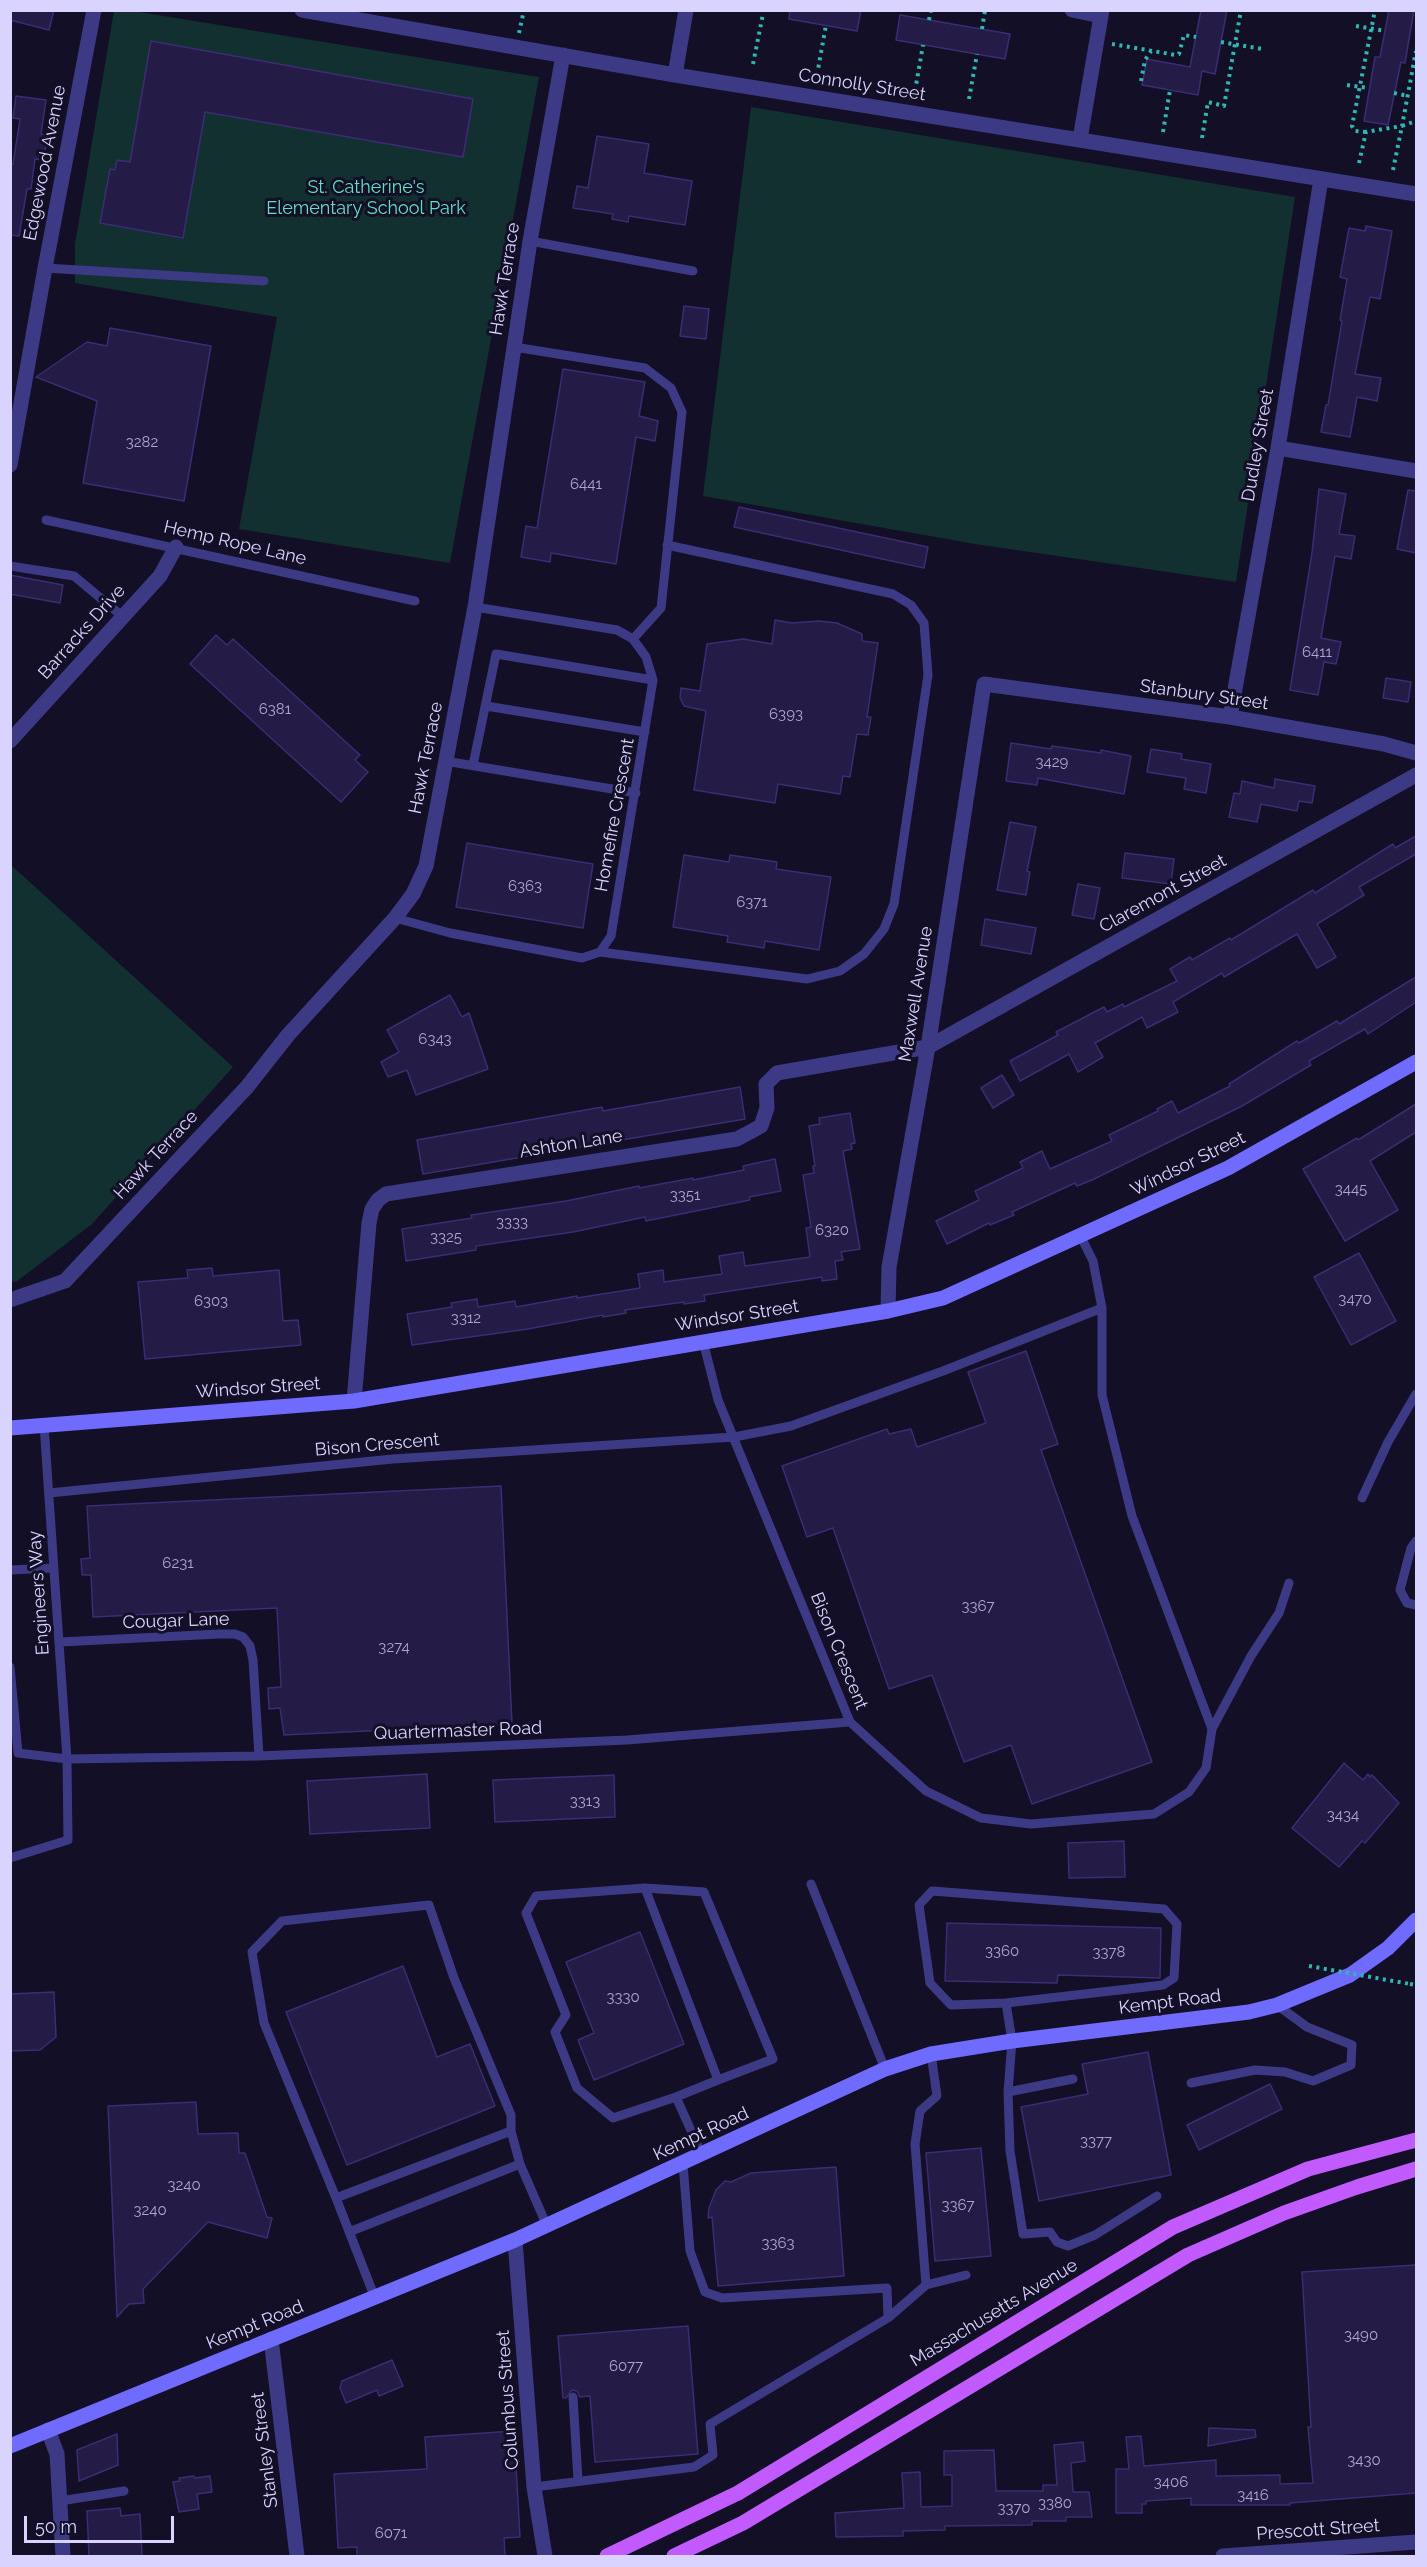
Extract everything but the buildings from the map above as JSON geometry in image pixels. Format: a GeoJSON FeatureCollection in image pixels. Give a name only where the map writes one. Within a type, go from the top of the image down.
{"type":"FeatureCollection","features":[{"type":"Feature","properties":{"kind":"main road","name":"Massachusetts Avenue"},"geometry":{"type":"LineString","coordinates":[[607,2556],[738,2493],[1173,2227],[1308,2169],[1416,2140]]}},
{"type":"Feature","properties":{"kind":"main road"},"geometry":{"type":"LineString","coordinates":[[674,2556],[742,2523],[1188,2255],[1284,2213],[1416,2169]]}},
{"type":"Feature","properties":{"kind":"street","name":"Edgewood Avenue"},"geometry":{"type":"LineString","coordinates":[[10,465],[94,10]]}},
{"type":"Feature","properties":{"kind":"street","name":"Connolly Street"},"geometry":{"type":"LineString","coordinates":[[302,10],[331,13],[675,75],[1416,194]]}},
{"type":"Feature","properties":{"kind":"street"},"geometry":{"type":"LineString","coordinates":[[675,75],[686,10]]}},
{"type":"Feature","properties":{"kind":"street"},"geometry":{"type":"LineString","coordinates":[[1072,10],[1102,13],[1080,140]]}},
{"type":"Feature","properties":{"kind":"street","name":"Hawk Terrace"},"geometry":{"type":"LineString","coordinates":[[10,1300],[65,1281],[247,1087],[288,1035],[395,918],[413,894],[426,866],[475,607],[530,241],[563,55]]}},
{"type":"Feature","properties":{"kind":"street","name":"Dudley Street"},"geometry":{"type":"LineString","coordinates":[[1230,717],[1278,448],[1321,179]]}},
{"type":"Feature","properties":{"kind":"street"},"geometry":{"type":"LineString","coordinates":[[1278,448],[1416,471]]}},
{"type":"Feature","properties":{"kind":"street","name":"Barracks Drive"},"geometry":{"type":"LineString","coordinates":[[10,741],[160,576],[176,547]]}},
{"type":"Feature","properties":{"kind":"street","name":"Stanbury Street"},"geometry":{"type":"LineString","coordinates":[[984,684],[1230,717],[1384,744],[1416,753]]}},
{"type":"Feature","properties":{"kind":"street","name":"Maxwell Avenue"},"geometry":{"type":"LineString","coordinates":[[888,1311],[889,1267],[928,1047],[984,684]]}},
{"type":"Feature","properties":{"kind":"street","name":"Claremont Street"},"geometry":{"type":"LineString","coordinates":[[928,1047],[1416,775]]}},
{"type":"Feature","properties":{"kind":"street","name":"Ashton Lane"},"geometry":{"type":"LineString","coordinates":[[354,1401],[369,1223],[372,1209],[386,1194],[737,1139],[761,1126],[767,1108],[766,1084],[777,1073],[928,1047]]}},
{"type":"Feature","properties":{"kind":"street","name":"Windsor Street"},"geometry":{"type":"LineString","coordinates":[[10,1428],[354,1401],[888,1311],[943,1298],[1228,1168],[1416,1062]]}},
{"type":"Feature","properties":{"kind":"street","name":"Kempt Road"},"geometry":{"type":"LineString","coordinates":[[10,2446],[515,2240],[885,2069],[931,2054],[1012,2041],[1249,2012],[1276,2005],[1350,1975],[1388,1948],[1416,1920]]}},
{"type":"Feature","properties":{"kind":"street","name":"Columbus Street"},"geometry":{"type":"LineString","coordinates":[[515,2240],[534,2487],[545,2556]]}},
{"type":"Feature","properties":{"kind":"street","name":"Stanley Street"},"geometry":{"type":"LineString","coordinates":[[271,2339],[297,2556]]}},
{"type":"Feature","properties":{"kind":"street"},"geometry":{"type":"LineString","coordinates":[[48,2430],[57,2454],[63,2556]]}},
{"type":"Feature","properties":{"kind":"street","name":"Prescott Street"},"geometry":{"type":"LineString","coordinates":[[1223,2556],[1416,2542]]}},
{"type":"Feature","properties":{"kind":"lane"},"geometry":{"type":"LineString","coordinates":[[530,241],[693,271]]}},
{"type":"Feature","properties":{"kind":"lane"},"geometry":{"type":"LineString","coordinates":[[45,268],[264,281]]}},
{"type":"Feature","properties":{"kind":"lane"},"geometry":{"type":"LineString","coordinates":[[475,607],[617,630],[633,639],[661,608],[682,412],[670,388],[645,368],[514,347]]}},
{"type":"Feature","properties":{"kind":"lane","name":"Hemp Rope Lane"},"geometry":{"type":"LineString","coordinates":[[46,520],[415,601]]}},
{"type":"Feature","properties":{"kind":"lane"},"geometry":{"type":"LineString","coordinates":[[395,918],[450,933],[582,958],[600,952],[807,979],[840,971],[864,954],[884,929],[894,904],[928,675],[928,650],[924,623],[911,604],[893,594],[667,544]]}},
{"type":"Feature","properties":{"kind":"lane"},"geometry":{"type":"LineString","coordinates":[[10,566],[74,576],[122,616]]}},
{"type":"Feature","properties":{"kind":"lane","name":"Homefire Crescent"},"geometry":{"type":"LineString","coordinates":[[600,952],[611,936],[653,680],[646,657],[633,639]]}},
{"type":"Feature","properties":{"kind":"lane"},"geometry":{"type":"LineString","coordinates":[[473,765],[496,654],[653,680]]}},
{"type":"Feature","properties":{"kind":"lane"},"geometry":{"type":"LineString","coordinates":[[486,706],[645,732]]}},
{"type":"Feature","properties":{"kind":"lane"},"geometry":{"type":"LineString","coordinates":[[445,761],[636,793]]}},
{"type":"Feature","properties":{"kind":"lane","name":"Bison Crescent"},"geometry":{"type":"LineString","coordinates":[[49,1493],[393,1459],[734,1437],[850,1722],[926,1791],[981,1818],[1030,1824],[1154,1814],[1189,1792],[1206,1768],[1212,1729],[1132,1516],[1102,1395],[1102,1308],[1093,1261],[1081,1237]]}},
{"type":"Feature","properties":{"kind":"lane"},"geometry":{"type":"LineString","coordinates":[[703,1341],[718,1400],[734,1437],[791,1426],[943,1371],[1102,1308]]}},
{"type":"Feature","properties":{"kind":"lane"},"geometry":{"type":"LineString","coordinates":[[1362,1498],[1388,1442],[1416,1394]]}},
{"type":"Feature","properties":{"kind":"lane","name":"Engineers Way"},"geometry":{"type":"LineString","coordinates":[[10,1858],[68,1840],[67,1759],[44,1425]]}},
{"type":"Feature","properties":{"kind":"lane"},"geometry":{"type":"LineString","coordinates":[[1416,1541],[1411,1548],[1400,1590],[1407,1603],[1416,1605]]}},
{"type":"Feature","properties":{"kind":"lane"},"geometry":{"type":"LineString","coordinates":[[10,1570],[54,1568]]}},
{"type":"Feature","properties":{"kind":"lane"},"geometry":{"type":"LineString","coordinates":[[1212,1729],[1251,1656],[1279,1613],[1289,1583]]}},
{"type":"Feature","properties":{"kind":"lane","name":"Cougar Lane"},"geometry":{"type":"LineString","coordinates":[[60,1642],[219,1634],[235,1634],[243,1637],[250,1646],[253,1660],[259,1756]]}},
{"type":"Feature","properties":{"kind":"lane","name":"Quartermaster Road"},"geometry":{"type":"LineString","coordinates":[[10,1667],[18,1753],[67,1759],[259,1756],[627,1740],[850,1722]]}},
{"type":"Feature","properties":{"kind":"lane"},"geometry":{"type":"LineString","coordinates":[[811,1884],[885,2069]]}},
{"type":"Feature","properties":{"kind":"lane"},"geometry":{"type":"LineString","coordinates":[[645,1888],[718,2080]]}},
{"type":"Feature","properties":{"kind":"lane"},"geometry":{"type":"LineString","coordinates":[[645,1888],[704,1892],[773,2059],[718,2080],[613,2118],[577,2088],[555,2032],[566,2015],[526,1913],[536,1896],[645,1888]]}},
{"type":"Feature","properties":{"kind":"lane"},"geometry":{"type":"LineString","coordinates":[[932,1891],[1164,1909],[1178,1924],[1174,1978],[1163,1985],[1006,2003],[951,2005],[930,1983],[919,1905],[932,1891]]}},
{"type":"Feature","properties":{"kind":"lane"},"geometry":{"type":"LineString","coordinates":[[375,2298],[264,2023],[252,1952],[282,1921],[429,1905],[454,1978],[511,2115],[511,2131],[520,2164],[547,2226]]}},
{"type":"Feature","properties":{"kind":"lane"},"geometry":{"type":"LineString","coordinates":[[1006,2003],[1012,2041],[1008,2091],[1010,2151],[1023,2234],[1050,2232],[1057,2242],[1068,2246],[1095,2235],[1157,2196]]}},
{"type":"Feature","properties":{"kind":"lane"},"geometry":{"type":"LineString","coordinates":[[1191,2083],[1255,2070],[1285,2072],[1313,2081],[1351,2065],[1352,2045],[1307,2026],[1276,2005]]}},
{"type":"Feature","properties":{"kind":"lane"},"geometry":{"type":"LineString","coordinates":[[926,2285],[915,2144],[920,2111],[937,2096],[931,2054]]}},
{"type":"Feature","properties":{"kind":"lane"},"geometry":{"type":"LineString","coordinates":[[1008,2091],[1073,2079]]}},
{"type":"Feature","properties":{"kind":"lane"},"geometry":{"type":"LineString","coordinates":[[676,2097],[702,2155]]}},
{"type":"Feature","properties":{"kind":"lane"},"geometry":{"type":"LineString","coordinates":[[336,2198],[511,2131]]}},
{"type":"Feature","properties":{"kind":"lane"},"geometry":{"type":"LineString","coordinates":[[349,2232],[520,2164]]}},
{"type":"Feature","properties":{"kind":"lane"},"geometry":{"type":"LineString","coordinates":[[683,2164],[690,2251],[705,2292],[722,2298],[887,2288],[888,2318]]}},
{"type":"Feature","properties":{"kind":"lane"},"geometry":{"type":"LineString","coordinates":[[534,2487],[694,2467],[713,2455],[710,2424],[888,2318],[926,2285],[966,2275]]}},
{"type":"Feature","properties":{"kind":"lane"},"geometry":{"type":"LineString","coordinates":[[573,2397],[578,2480]]}},
{"type":"Feature","properties":{"kind":"lane"},"geometry":{"type":"LineString","coordinates":[[60,2501],[124,2491]]}},
{"type":"Feature","properties":{"kind":"path"},"geometry":{"type":"LineString","coordinates":[[929,20],[931,10]]}},
{"type":"Feature","properties":{"kind":"path"},"geometry":{"type":"LineString","coordinates":[[982,29],[985,10]]}},
{"type":"Feature","properties":{"kind":"path"},"geometry":{"type":"LineString","coordinates":[[1202,138],[1208,102],[1224,106],[1241,10]]}},
{"type":"Feature","properties":{"kind":"path"},"geometry":{"type":"LineString","coordinates":[[1375,10],[1352,126],[1355,130],[1366,132],[1402,126],[1416,121]]}},
{"type":"Feature","properties":{"kind":"path"},"geometry":{"type":"LineString","coordinates":[[753,64],[763,14]]}},
{"type":"Feature","properties":{"kind":"path"},"geometry":{"type":"LineString","coordinates":[[817,75],[826,26]]}},
{"type":"Feature","properties":{"kind":"path"},"geometry":{"type":"LineString","coordinates":[[1356,26],[1385,31]]}},
{"type":"Feature","properties":{"kind":"path"},"geometry":{"type":"LineString","coordinates":[[1096,41],[1176,55],[1179,54],[1184,34],[1196,37]]}},
{"type":"Feature","properties":{"kind":"path"},"geometry":{"type":"LineString","coordinates":[[1221,42],[1263,49]]}},
{"type":"Feature","properties":{"kind":"path"},"geometry":{"type":"LineString","coordinates":[[915,90],[923,45]]}},
{"type":"Feature","properties":{"kind":"path"},"geometry":{"type":"LineString","coordinates":[[1141,81],[1145,60],[1151,51]]}},
{"type":"Feature","properties":{"kind":"path"},"geometry":{"type":"LineString","coordinates":[[1393,170],[1416,51]]}},
{"type":"Feature","properties":{"kind":"path"},"geometry":{"type":"LineString","coordinates":[[969,99],[977,54]]}},
{"type":"Feature","properties":{"kind":"path"},"geometry":{"type":"LineString","coordinates":[[1347,85],[1370,88]]}},
{"type":"Feature","properties":{"kind":"path"},"geometry":{"type":"LineString","coordinates":[[1163,132],[1170,90]]}},
{"type":"Feature","properties":{"kind":"path"},"geometry":{"type":"LineString","coordinates":[[1394,93],[1408,96]]}},
{"type":"Feature","properties":{"kind":"path"},"geometry":{"type":"LineString","coordinates":[[1359,163],[1366,132]]}},
{"type":"Feature","properties":{"kind":"path"},"geometry":{"type":"LineString","coordinates":[[1309,1966],[1416,1985]]}},
{"type":"Feature","properties":{"kind":"green space","name":"St. Catherine's Elementary School Park"},"geometry":{"type":"Polygon","coordinates":[[[114,11],[133,11],[539,77],[450,563],[239,529],[277,317],[75,283],[75,244],[114,11]]]}},
{"type":"Feature","properties":{"kind":"green space"},"geometry":{"type":"Polygon","coordinates":[[[751,107],[1295,197],[1236,582],[975,544],[703,496],[751,107]]]}},
{"type":"Feature","properties":{"kind":"green space"},"geometry":{"type":"Polygon","coordinates":[[[11,865],[233,1067],[92,1224],[16,1282],[10,1281],[11,865]]]}}]}
